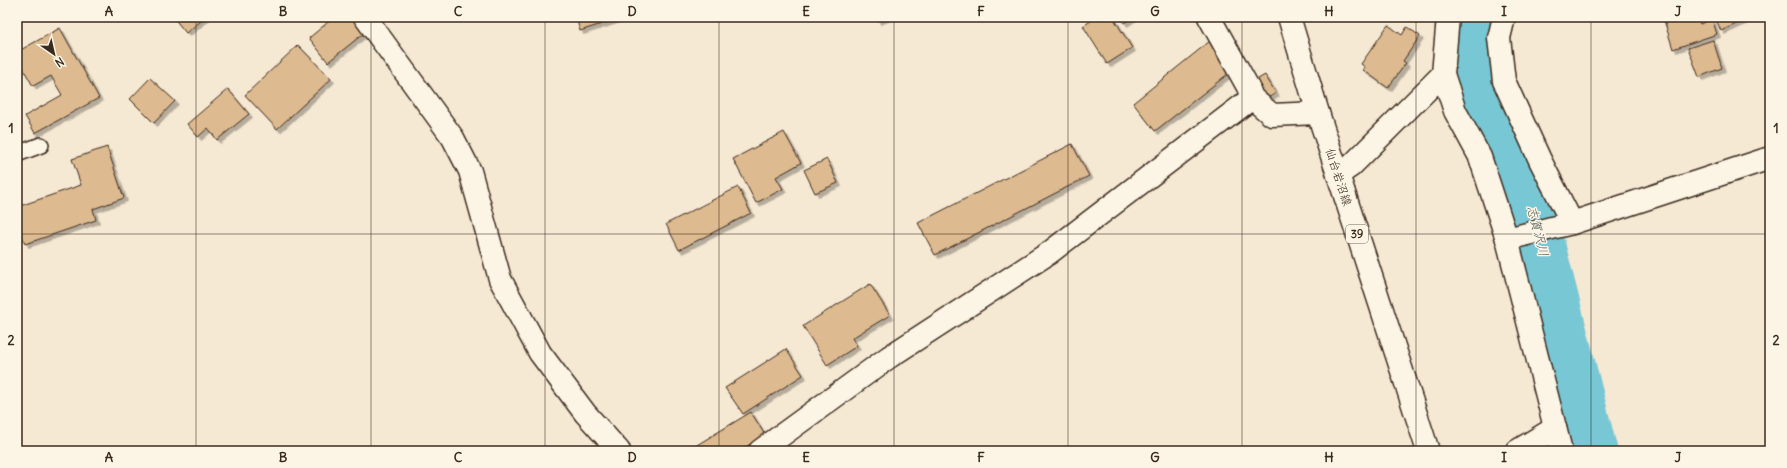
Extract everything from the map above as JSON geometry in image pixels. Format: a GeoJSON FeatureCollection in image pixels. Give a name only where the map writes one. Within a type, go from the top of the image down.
{"type":"FeatureCollection","features":[{"type":"Feature","properties":{"kind":"street"},"geometry":{"type":"LineString","coordinates":[[365,17],[456,144],[470,171],[500,279],[540,353],[585,413],[619,451]]}},
{"type":"Feature","properties":{"kind":"street"},"geometry":{"type":"LineString","coordinates":[[1209,17],[1246,85],[1272,115],[1318,112]]}},
{"type":"Feature","properties":{"kind":"street","name":"仙台岩沼線"},"geometry":{"type":"LineString","coordinates":[[1289,17],[1338,175],[1428,451]]}},
{"type":"Feature","properties":{"kind":"street"},"geometry":{"type":"LineString","coordinates":[[1448,17],[1443,74],[1455,111],[1480,158],[1513,238],[1561,451]]}},
{"type":"Feature","properties":{"kind":"street"},"geometry":{"type":"LineString","coordinates":[[1504,17],[1499,38],[1504,82],[1540,160],[1566,225]]}},
{"type":"Feature","properties":{"kind":"street"},"geometry":{"type":"LineString","coordinates":[[1338,175],[1351,166],[1443,74]]}},
{"type":"Feature","properties":{"kind":"street"},"geometry":{"type":"LineString","coordinates":[[760,451],[889,357],[1049,253],[1246,85]]}},
{"type":"Feature","properties":{"kind":"street"},"geometry":{"type":"LineString","coordinates":[[1513,238],[1566,225],[1770,158]]}},
{"type":"Feature","properties":{"kind":"street"},"geometry":{"type":"LineString","coordinates":[[1517,451],[1555,428]]}},
{"type":"Feature","properties":{"kind":"lane"},"geometry":{"type":"LineString","coordinates":[[17,154],[41,145]]}},
{"type":"Feature","properties":{"kind":"building"},"geometry":{"type":"Polygon","coordinates":[[[173,17],[206,17],[186,33],[173,17]]]}},
{"type":"Feature","properties":{"kind":"building"},"geometry":{"type":"Polygon","coordinates":[[[334,17],[357,17],[368,30],[328,62],[309,38],[334,17]]]}},
{"type":"Feature","properties":{"kind":"building"},"geometry":{"type":"Polygon","coordinates":[[[576,17],[616,17],[617,19],[580,31],[576,17]]]}},
{"type":"Feature","properties":{"kind":"building"},"geometry":{"type":"Polygon","coordinates":[[[876,17],[888,17],[877,21],[876,17]]]}},
{"type":"Feature","properties":{"kind":"building"},"geometry":{"type":"Polygon","coordinates":[[[1097,17],[1113,17],[1132,48],[1107,64],[1083,26],[1097,17]]]}},
{"type":"Feature","properties":{"kind":"building"},"geometry":{"type":"Polygon","coordinates":[[[1120,17],[1133,17],[1124,23],[1120,17]]]}},
{"type":"Feature","properties":{"kind":"building"},"geometry":{"type":"Polygon","coordinates":[[[1663,17],[1697,17],[1700,24],[1712,19],[1717,34],[1673,49],[1663,17]]]}},
{"type":"Feature","properties":{"kind":"building"},"geometry":{"type":"Polygon","coordinates":[[[1715,17],[1751,17],[1721,31],[1715,17]]]}},
{"type":"Feature","properties":{"kind":"building"},"geometry":{"type":"Polygon","coordinates":[[[1388,25],[1402,35],[1407,27],[1420,36],[1403,61],[1406,63],[1388,88],[1363,70],[1365,67],[1361,64],[1388,25]]]}},
{"type":"Feature","properties":{"kind":"building"},"geometry":{"type":"Polygon","coordinates":[[[60,28],[99,98],[35,133],[25,116],[62,95],[51,76],[33,86],[17,58],[17,52],[60,28]]]}},
{"type":"Feature","properties":{"kind":"building"},"geometry":{"type":"Polygon","coordinates":[[[1713,40],[1722,68],[1699,77],[1688,48],[1713,40]]]}},
{"type":"Feature","properties":{"kind":"building"},"geometry":{"type":"Polygon","coordinates":[[[1210,41],[1233,70],[1155,131],[1133,103],[1210,41]]]}},
{"type":"Feature","properties":{"kind":"building"},"geometry":{"type":"Polygon","coordinates":[[[298,45],[331,79],[277,129],[245,95],[298,45]]]}},
{"type":"Feature","properties":{"kind":"building"},"geometry":{"type":"Polygon","coordinates":[[[1265,75],[1276,93],[1268,98],[1258,79],[1265,75]]]}},
{"type":"Feature","properties":{"kind":"building"},"geometry":{"type":"Polygon","coordinates":[[[150,78],[175,101],[154,123],[130,99],[150,78]]]}},
{"type":"Feature","properties":{"kind":"building"},"geometry":{"type":"Polygon","coordinates":[[[228,89],[249,114],[217,140],[208,128],[198,137],[187,124],[228,89]]]}},
{"type":"Feature","properties":{"kind":"building"},"geometry":{"type":"Polygon","coordinates":[[[784,132],[801,163],[776,177],[783,189],[756,203],[733,159],[784,132]]]}},
{"type":"Feature","properties":{"kind":"building"},"geometry":{"type":"Polygon","coordinates":[[[17,134],[21,145],[17,146],[17,134]]]}},
{"type":"Feature","properties":{"kind":"building"},"geometry":{"type":"Polygon","coordinates":[[[1072,144],[1089,176],[935,255],[918,223],[1072,144]]]}},
{"type":"Feature","properties":{"kind":"building"},"geometry":{"type":"Polygon","coordinates":[[[107,147],[124,198],[93,209],[96,220],[25,244],[17,220],[17,207],[81,185],[72,159],[107,147]]]}},
{"type":"Feature","properties":{"kind":"building"},"geometry":{"type":"Polygon","coordinates":[[[827,159],[838,183],[815,193],[804,170],[827,159]]]}},
{"type":"Feature","properties":{"kind":"building"},"geometry":{"type":"Polygon","coordinates":[[[738,187],[751,213],[679,250],[666,224],[738,187]]]}},
{"type":"Feature","properties":{"kind":"building"},"geometry":{"type":"Polygon","coordinates":[[[870,284],[890,315],[852,338],[857,346],[827,365],[803,326],[870,284]]]}},
{"type":"Feature","properties":{"kind":"building"},"geometry":{"type":"Polygon","coordinates":[[[786,349],[803,375],[743,414],[725,388],[786,349]]]}},
{"type":"Feature","properties":{"kind":"building"},"geometry":{"type":"Polygon","coordinates":[[[751,412],[765,435],[739,451],[687,451],[751,412]]]}},
{"type":"Feature","properties":{"kind":"waterway","name":"志賀沢川"},"geometry":{"type":"LineString","coordinates":[[1476,17],[1473,32],[1479,77],[1498,128],[1527,188],[1594,451]]}}]}
